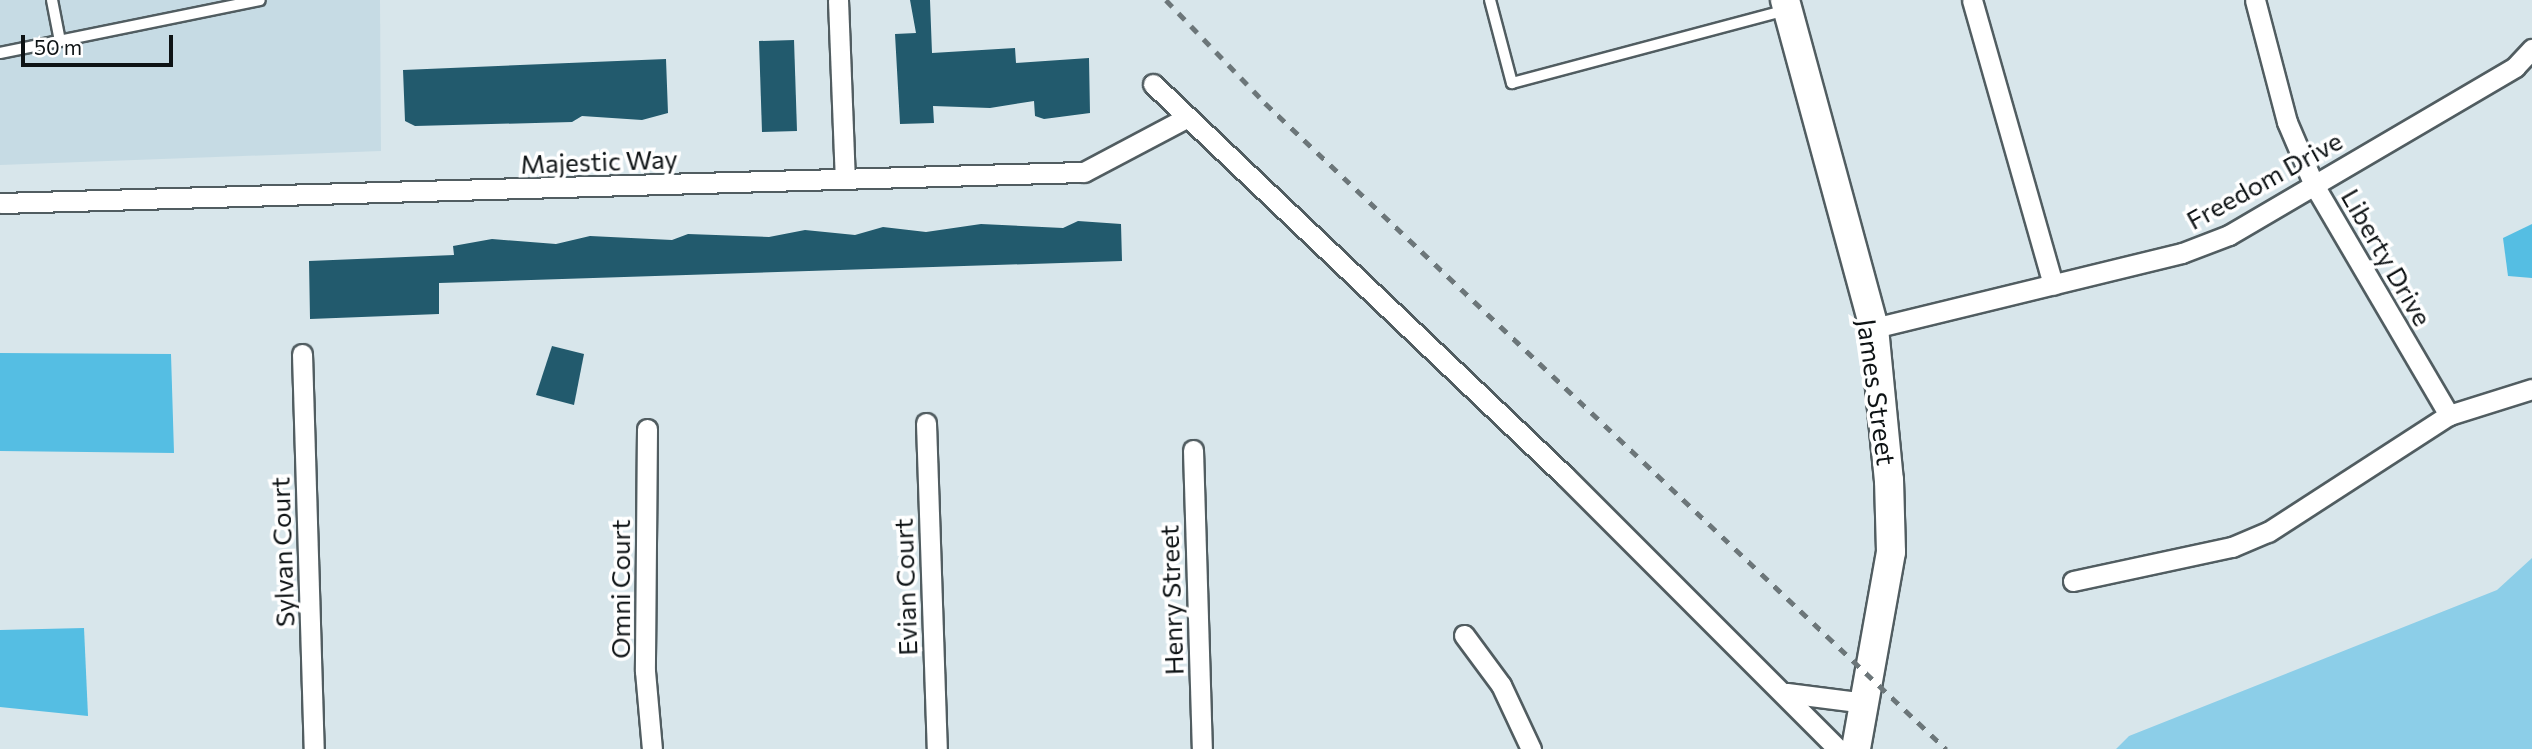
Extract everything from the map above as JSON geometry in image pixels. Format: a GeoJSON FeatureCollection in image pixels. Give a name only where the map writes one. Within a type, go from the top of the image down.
{"type":"FeatureCollection","features":[{"type":"Feature","properties":{"kind":"street"},"geometry":{"type":"LineString","coordinates":[[838,0],[845,179]]}},
{"type":"Feature","properties":{"kind":"street"},"geometry":{"type":"LineString","coordinates":[[1972,0],[2053,285]]}},
{"type":"Feature","properties":{"kind":"street","name":"Liberty Drive"},"geometry":{"type":"LineString","coordinates":[[2255,0],[2287,122],[2314,185],[2449,415]]}},
{"type":"Feature","properties":{"kind":"street","name":"James Street"},"geometry":{"type":"LineString","coordinates":[[1786,5],[1874,328],[1891,552],[1856,749]]}},
{"type":"Feature","properties":{"kind":"street","name":"Freedom Drive"},"geometry":{"type":"LineString","coordinates":[[1874,328],[2182,253],[2229,235],[2515,67],[2532,49]]}},
{"type":"Feature","properties":{"kind":"street"},"geometry":{"type":"LineString","coordinates":[[1153,84],[1787,693],[1838,749]]}},
{"type":"Feature","properties":{"kind":"street","name":"Majestic Way"},"geometry":{"type":"LineString","coordinates":[[0,203],[1084,172],[1186,118]]}},
{"type":"Feature","properties":{"kind":"street","name":"Sylvan Court"},"geometry":{"type":"LineString","coordinates":[[302,354],[314,749]]}},
{"type":"Feature","properties":{"kind":"street"},"geometry":{"type":"LineString","coordinates":[[2073,581],[2232,547],[2268,532],[2449,415],[2532,389]]}},
{"type":"Feature","properties":{"kind":"street","name":"Evian Court"},"geometry":{"type":"LineString","coordinates":[[926,423],[937,749]]}},
{"type":"Feature","properties":{"kind":"street","name":"Omni Court"},"geometry":{"type":"LineString","coordinates":[[647,429],[645,671],[652,749]]}},
{"type":"Feature","properties":{"kind":"street","name":"Henry Street"},"geometry":{"type":"LineString","coordinates":[[1193,450],[1202,749]]}},
{"type":"Feature","properties":{"kind":"street"},"geometry":{"type":"LineString","coordinates":[[1464,635],[1501,685],[1531,749]]}},
{"type":"Feature","properties":{"kind":"street"},"geometry":{"type":"LineString","coordinates":[[1787,693],[1865,703]]}},
{"type":"Feature","properties":{"kind":"lane"},"geometry":{"type":"LineString","coordinates":[[52,0],[60,41]]}},
{"type":"Feature","properties":{"kind":"lane"},"geometry":{"type":"LineString","coordinates":[[0,53],[260,0]]}},
{"type":"Feature","properties":{"kind":"lane"},"geometry":{"type":"LineString","coordinates":[[1490,0],[1512,83],[1786,5]]}},
{"type":"Feature","properties":{"kind":"shaded area"},"geometry":{"type":"Polygon","coordinates":[[[0,0],[380,0],[381,151],[0,165],[0,0]]]}},
{"type":"Feature","properties":{"kind":"shaded area"},"geometry":{"type":"Polygon","coordinates":[[[2532,224],[2532,278],[2508,276],[2503,238],[2532,224]]]}},
{"type":"Feature","properties":{"kind":"shaded area"},"geometry":{"type":"Polygon","coordinates":[[[0,353],[171,354],[174,453],[0,451],[0,353]]]}},
{"type":"Feature","properties":{"kind":"shaded area"},"geometry":{"type":"Polygon","coordinates":[[[2532,558],[2532,749],[2116,749],[2129,736],[2497,590],[2532,558]]]}},
{"type":"Feature","properties":{"kind":"shaded area"},"geometry":{"type":"Polygon","coordinates":[[[84,628],[88,716],[0,707],[0,630],[84,628]]]}},
{"type":"Feature","properties":{"kind":"building"},"geometry":{"type":"Polygon","coordinates":[[[910,0],[930,0],[932,53],[1015,48],[1016,63],[1089,58],[1090,113],[1044,119],[1035,116],[1034,101],[990,108],[933,106],[934,123],[900,124],[895,34],[916,33],[910,0]]]}},
{"type":"Feature","properties":{"kind":"building"},"geometry":{"type":"Polygon","coordinates":[[[794,40],[797,131],[762,132],[759,41],[794,40]]]}},
{"type":"Feature","properties":{"kind":"building"},"geometry":{"type":"Polygon","coordinates":[[[666,59],[668,113],[642,120],[582,116],[572,122],[415,126],[405,121],[403,70],[666,59]]]}},
{"type":"Feature","properties":{"kind":"building"},"geometry":{"type":"Polygon","coordinates":[[[1078,221],[1121,224],[1122,261],[439,283],[439,314],[310,319],[309,261],[454,255],[453,246],[492,239],[556,244],[590,236],[672,240],[688,234],[769,237],[805,230],[855,235],[883,227],[926,232],[981,224],[1063,228],[1078,221]]]}},
{"type":"Feature","properties":{"kind":"building"},"geometry":{"type":"Polygon","coordinates":[[[552,346],[584,354],[574,405],[536,395],[552,346]]]}},
{"type":"Feature","properties":{"kind":"railway"},"geometry":{"type":"LineString","coordinates":[[1166,0],[1265,103],[1946,749]]}}]}
